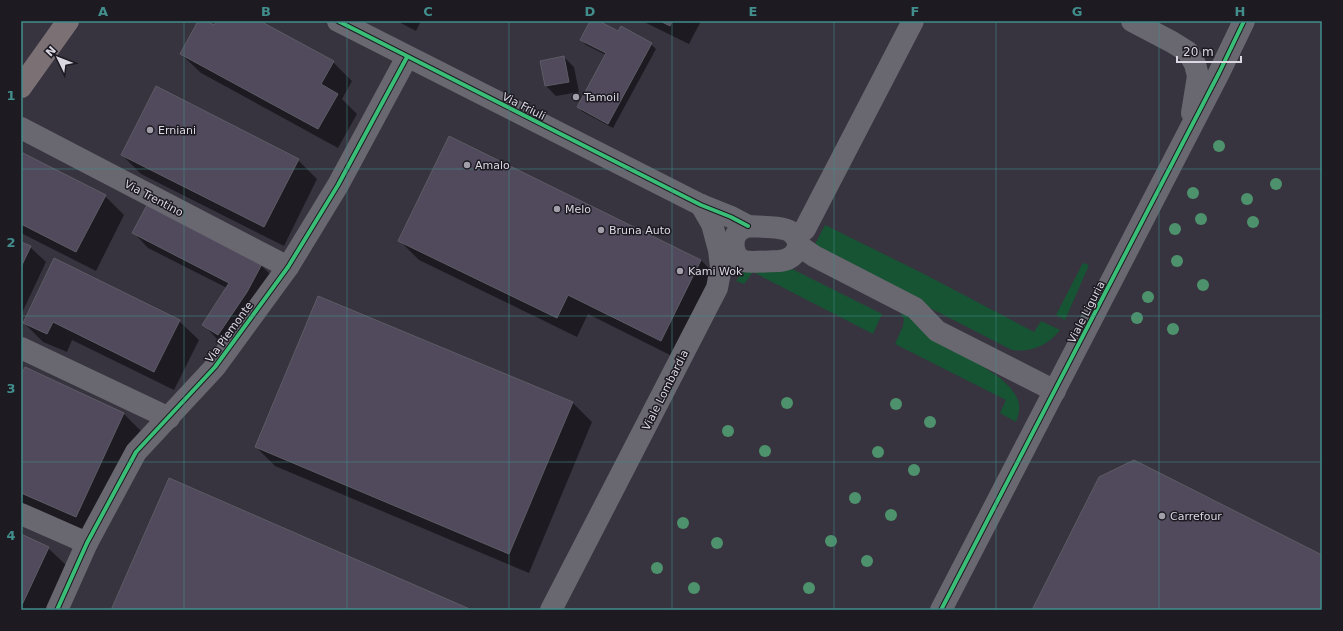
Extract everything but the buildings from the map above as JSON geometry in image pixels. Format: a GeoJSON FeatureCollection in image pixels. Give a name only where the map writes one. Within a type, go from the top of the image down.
{"type":"FeatureCollection","features":[{"type":"Feature","properties":{"kind":"main road"},"geometry":{"type":"LineString","coordinates":[[21,87],[68,21]]}},
{"type":"Feature","properties":{"kind":"street","name":"Via Friuli"},"geometry":{"type":"LineString","coordinates":[[338,21],[701,205],[731,217],[739,237]]}},
{"type":"Feature","properties":{"kind":"street"},"geometry":{"type":"LineString","coordinates":[[739,237],[738,256],[745,262],[784,261],[794,256],[797,241],[805,229],[913,21]]}},
{"type":"Feature","properties":{"kind":"street"},"geometry":{"type":"LineString","coordinates":[[1132,21],[1188,52],[1195,64],[1198,76],[1190,130]]}},
{"type":"Feature","properties":{"kind":"street","name":"Viale Liguria"},"geometry":{"type":"LineString","coordinates":[[941,610],[1190,130],[1244,21]]}},
{"type":"Feature","properties":{"kind":"street","name":"Via Piemonte"},"geometry":{"type":"LineString","coordinates":[[57,610],[87,544],[136,452],[215,367],[288,268],[338,185],[407,57]]}},
{"type":"Feature","properties":{"kind":"street","name":"Via Trentino"},"geometry":{"type":"LineString","coordinates":[[21,128],[288,268]]}},
{"type":"Feature","properties":{"kind":"street","name":"Viale Lombardia"},"geometry":{"type":"LineString","coordinates":[[551,610],[717,288],[721,267],[719,250],[712,224],[701,205]]}},
{"type":"Feature","properties":{"kind":"street"},"geometry":{"type":"LineString","coordinates":[[721,267],[739,237],[784,229],[790,231],[797,241],[814,256],[915,308],[937,331],[1055,391]]}},
{"type":"Feature","properties":{"kind":"street"},"geometry":{"type":"LineString","coordinates":[[21,348],[169,418]]}},
{"type":"Feature","properties":{"kind":"street"},"geometry":{"type":"LineString","coordinates":[[21,514],[87,544]]}},
{"type":"Feature","properties":{"kind":"green space"},"geometry":{"type":"Polygon","coordinates":[[[825,225],[924,274],[1034,332],[1041,321],[1060,330],[1050,340],[1039,347],[1019,351],[1012,350],[813,248],[825,225]]]}},
{"type":"Feature","properties":{"kind":"green space"},"geometry":{"type":"Polygon","coordinates":[[[1083,263],[1089,265],[1065,320],[1056,315],[1083,263]]]}},
{"type":"Feature","properties":{"kind":"green space"},"geometry":{"type":"Polygon","coordinates":[[[790,268],[882,314],[873,334],[753,272],[744,284],[736,281],[742,273],[750,270],[790,268]]]}},
{"type":"Feature","properties":{"kind":"green space"},"geometry":{"type":"Polygon","coordinates":[[[899,310],[1000,378],[1014,392],[1018,401],[1019,412],[1016,422],[1000,413],[1006,400],[895,344],[903,326],[904,319],[899,310]]]}},
{"type":"Feature","properties":{"kind":"cycle path"},"geometry":{"type":"LineString","coordinates":[[338,21],[701,205],[731,217],[748,226]]}},
{"type":"Feature","properties":{"kind":"cycle path"},"geometry":{"type":"LineString","coordinates":[[941,610],[1219,73],[1244,21]]}},
{"type":"Feature","properties":{"kind":"cycle path"},"geometry":{"type":"LineString","coordinates":[[57,610],[87,543],[136,452],[215,367],[288,267],[338,185],[407,57]]}},
{"type":"Feature","properties":{"kind":"place","name":"Tamoil"},"geometry":{"type":"Point","coordinates":[576,97]}},
{"type":"Feature","properties":{"kind":"place","name":"Erniani"},"geometry":{"type":"Point","coordinates":[150,130]}},
{"type":"Feature","properties":{"kind":"place","name":"Amalo"},"geometry":{"type":"Point","coordinates":[467,165]}},
{"type":"Feature","properties":{"kind":"place","name":"Melo"},"geometry":{"type":"Point","coordinates":[557,209]}},
{"type":"Feature","properties":{"kind":"place","name":"Bruna Auto"},"geometry":{"type":"Point","coordinates":[601,230]}},
{"type":"Feature","properties":{"kind":"place","name":"Kami Wok"},"geometry":{"type":"Point","coordinates":[680,271]}},
{"type":"Feature","properties":{"kind":"place","name":"Carrefour"},"geometry":{"type":"Point","coordinates":[1162,516]}}]}
